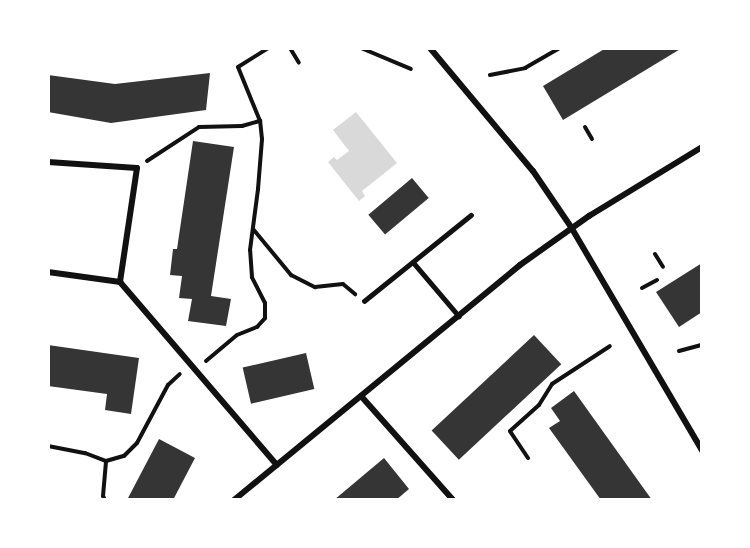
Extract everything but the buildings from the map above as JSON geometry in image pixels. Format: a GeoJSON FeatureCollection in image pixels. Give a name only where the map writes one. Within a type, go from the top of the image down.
{"type":"FeatureCollection","features":[{"type":"Feature","properties":{"kind":"street"},"geometry":{"type":"LineString","coordinates":[[430,48],[533,171],[571,227],[702,450]]}},
{"type":"Feature","properties":{"kind":"street"},"geometry":{"type":"LineString","coordinates":[[234,500],[571,227],[702,147]]}},
{"type":"Feature","properties":{"kind":"street"},"geometry":{"type":"LineString","coordinates":[[48,162],[136,168],[120,282]]}},
{"type":"Feature","properties":{"kind":"street"},"geometry":{"type":"LineString","coordinates":[[48,272],[120,282],[277,465]]}},
{"type":"Feature","properties":{"kind":"street"},"geometry":{"type":"LineString","coordinates":[[360,396],[453,500]]}},
{"type":"Feature","properties":{"kind":"lane"},"geometry":{"type":"LineString","coordinates":[[364,301],[471,215]]}},
{"type":"Feature","properties":{"kind":"lane"},"geometry":{"type":"LineString","coordinates":[[413,262],[459,316]]}},
{"type":"Feature","properties":{"kind":"path"},"geometry":{"type":"LineString","coordinates":[[48,446],[85,453],[106,460],[124,456],[137,443],[168,385],[237,335],[257,327],[265,318],[265,303],[252,277],[250,250],[262,139],[260,121],[238,67],[268,48]]}},
{"type":"Feature","properties":{"kind":"path"},"geometry":{"type":"LineString","coordinates":[[290,48],[300,63]]}},
{"type":"Feature","properties":{"kind":"path"},"geometry":{"type":"LineString","coordinates":[[361,48],[411,69]]}},
{"type":"Feature","properties":{"kind":"path"},"geometry":{"type":"LineString","coordinates":[[490,75],[525,68],[559,48]]}},
{"type":"Feature","properties":{"kind":"path"},"geometry":{"type":"LineString","coordinates":[[136,168],[199,127],[242,126],[260,121]]}},
{"type":"Feature","properties":{"kind":"path"},"geometry":{"type":"LineString","coordinates":[[585,127],[592,140]]}},
{"type":"Feature","properties":{"kind":"path"},"geometry":{"type":"LineString","coordinates":[[252,228],[291,275],[315,287],[343,284],[364,301]]}},
{"type":"Feature","properties":{"kind":"path"},"geometry":{"type":"LineString","coordinates":[[655,254],[663,267]]}},
{"type":"Feature","properties":{"kind":"path"},"geometry":{"type":"LineString","coordinates":[[642,288],[657,280]]}},
{"type":"Feature","properties":{"kind":"path"},"geometry":{"type":"LineString","coordinates":[[679,351],[702,345]]}},
{"type":"Feature","properties":{"kind":"path"},"geometry":{"type":"LineString","coordinates":[[528,458],[510,431],[539,405],[552,384],[610,346]]}},
{"type":"Feature","properties":{"kind":"path"},"geometry":{"type":"LineString","coordinates":[[105,500],[103,496],[106,460]]}},
{"type":"Feature","properties":{"kind":"shaded area"},"geometry":{"type":"Polygon","coordinates":[[[356,112],[397,163],[362,191],[365,196],[359,201],[328,162],[334,157],[337,160],[349,151],[333,130],[356,112]]]}}]}
